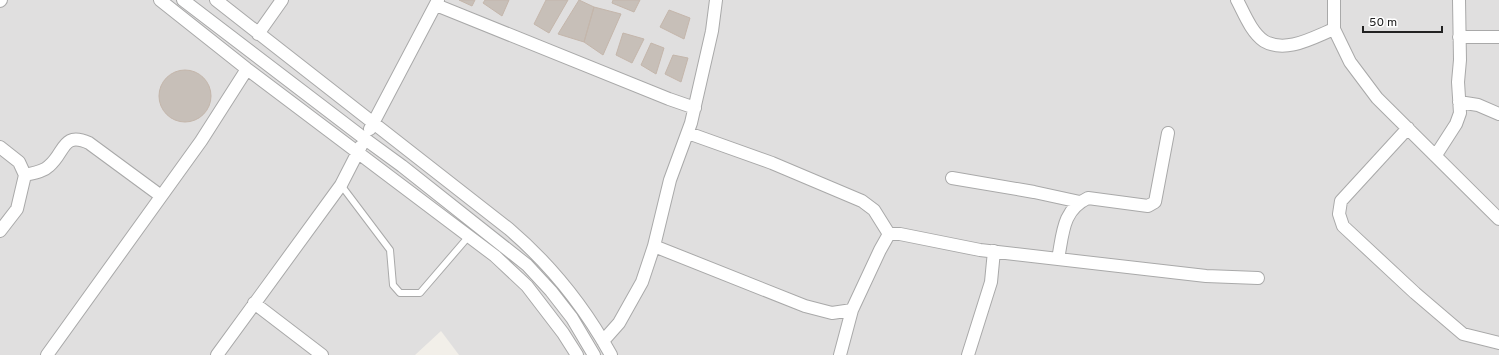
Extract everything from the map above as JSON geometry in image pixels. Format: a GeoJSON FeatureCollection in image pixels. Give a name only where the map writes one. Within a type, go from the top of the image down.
{"type":"FeatureCollection","features":[{"type":"Feature","properties":{"kind":"street"},"geometry":{"type":"LineString","coordinates":[[160,0],[247,69],[495,256],[527,286],[563,333],[577,355]]}},
{"type":"Feature","properties":{"kind":"street"},"geometry":{"type":"LineString","coordinates":[[183,0],[365,140],[409,171],[527,265],[551,291],[572,318],[594,355]]}},
{"type":"Feature","properties":{"kind":"street"},"geometry":{"type":"LineString","coordinates":[[216,0],[372,124],[509,229],[538,254],[566,286],[611,355]]}},
{"type":"Feature","properties":{"kind":"street"},"geometry":{"type":"LineString","coordinates":[[258,34],[282,0]]}},
{"type":"Feature","properties":{"kind":"street"},"geometry":{"type":"LineString","coordinates":[[603,341],[619,323],[642,282],[654,246],[670,180],[688,133],[695,108],[712,31],[716,0]]}},
{"type":"Feature","properties":{"kind":"street"},"geometry":{"type":"LineString","coordinates":[[1237,0],[1250,24],[1264,40],[1276,45],[1300,43],[1334,29]]}},
{"type":"Feature","properties":{"kind":"street"},"geometry":{"type":"LineString","coordinates":[[1334,0],[1334,29],[1350,62],[1377,98],[1499,219]]}},
{"type":"Feature","properties":{"kind":"street"},"geometry":{"type":"LineString","coordinates":[[1436,155],[1456,124],[1460,113],[1459,0]]}},
{"type":"Feature","properties":{"kind":"street"},"geometry":{"type":"LineString","coordinates":[[217,355],[341,185],[437,2],[669,100],[695,108]]}},
{"type":"Feature","properties":{"kind":"street"},"geometry":{"type":"LineString","coordinates":[[1459,36],[1499,37]]}},
{"type":"Feature","properties":{"kind":"street"},"geometry":{"type":"LineString","coordinates":[[47,355],[201,141],[247,69]]}},
{"type":"Feature","properties":{"kind":"street"},"geometry":{"type":"LineString","coordinates":[[1459,102],[1478,105],[1499,114]]}},
{"type":"Feature","properties":{"kind":"street"},"geometry":{"type":"LineString","coordinates":[[1408,128],[1341,201],[1339,214],[1343,226],[1425,302],[1463,334],[1499,344]]}},
{"type":"Feature","properties":{"kind":"street"},"geometry":{"type":"LineString","coordinates":[[688,133],[772,163],[862,201],[874,210],[889,234]]}},
{"type":"Feature","properties":{"kind":"street"},"geometry":{"type":"LineString","coordinates":[[1058,259],[1069,212],[1080,202],[1088,198],[1148,206],[1155,202],[1168,133]]}},
{"type":"Feature","properties":{"kind":"street"},"geometry":{"type":"LineString","coordinates":[[25,175],[36,173],[49,167],[71,140],[78,138],[89,143],[161,196]]}},
{"type":"Feature","properties":{"kind":"street"},"geometry":{"type":"LineString","coordinates":[[0,148],[19,162],[25,175],[17,209],[0,231]]}},
{"type":"Feature","properties":{"kind":"street"},"geometry":{"type":"LineString","coordinates":[[952,178],[1034,192],[1080,202]]}},
{"type":"Feature","properties":{"kind":"street"},"geometry":{"type":"LineString","coordinates":[[889,234],[900,234],[994,252],[1206,276],[1258,278]]}},
{"type":"Feature","properties":{"kind":"street"},"geometry":{"type":"LineString","coordinates":[[840,355],[852,310],[889,234]]}},
{"type":"Feature","properties":{"kind":"street"},"geometry":{"type":"LineString","coordinates":[[654,246],[805,306],[832,313],[852,310]]}},
{"type":"Feature","properties":{"kind":"street"},"geometry":{"type":"LineString","coordinates":[[968,355],[991,282],[994,252]]}},
{"type":"Feature","properties":{"kind":"street"},"geometry":{"type":"LineString","coordinates":[[254,303],[322,355]]}},
{"type":"Feature","properties":{"kind":"lane"},"geometry":{"type":"LineString","coordinates":[[341,185],[390,250],[393,285],[400,293],[420,293],[469,236]]}},
{"type":"Feature","properties":{"kind":"shaded area"},"geometry":{"type":"Polygon","coordinates":[[[0,0],[1499,0],[1499,355],[459,355],[441,331],[415,355],[0,355],[0,0]]]}},
{"type":"Feature","properties":{"kind":"building"},"geometry":{"type":"Polygon","coordinates":[[[459,0],[475,0],[472,6],[459,0]]]}},
{"type":"Feature","properties":{"kind":"building"},"geometry":{"type":"Polygon","coordinates":[[[485,0],[509,0],[502,16],[483,3],[485,0]]]}},
{"type":"Feature","properties":{"kind":"building"},"geometry":{"type":"Polygon","coordinates":[[[546,0],[568,0],[549,33],[534,24],[546,0]]]}},
{"type":"Feature","properties":{"kind":"building"},"geometry":{"type":"Polygon","coordinates":[[[579,0],[594,7],[584,42],[558,34],[579,0]]]}},
{"type":"Feature","properties":{"kind":"building"},"geometry":{"type":"Polygon","coordinates":[[[613,0],[640,0],[634,12],[612,3],[613,0]]]}},
{"type":"Feature","properties":{"kind":"building"},"geometry":{"type":"Polygon","coordinates":[[[594,7],[621,14],[603,55],[584,42],[594,7]]]}},
{"type":"Feature","properties":{"kind":"building"},"geometry":{"type":"Polygon","coordinates":[[[669,10],[690,18],[684,39],[660,27],[669,10]]]}},
{"type":"Feature","properties":{"kind":"building"},"geometry":{"type":"Polygon","coordinates":[[[623,33],[644,39],[632,63],[616,55],[623,33]]]}},
{"type":"Feature","properties":{"kind":"building"},"geometry":{"type":"Polygon","coordinates":[[[651,43],[664,48],[656,74],[641,65],[651,43]]]}},
{"type":"Feature","properties":{"kind":"building"},"geometry":{"type":"Polygon","coordinates":[[[673,55],[688,58],[681,82],[665,74],[673,55]]]}},
{"type":"Feature","properties":{"kind":"building"},"geometry":{"type":"Polygon","coordinates":[[[185,70],[195,72],[203,78],[209,86],[211,96],[209,106],[203,114],[195,120],[185,122],[175,120],[167,114],[161,106],[159,96],[161,86],[167,78],[175,72],[185,70]]]}}]}
